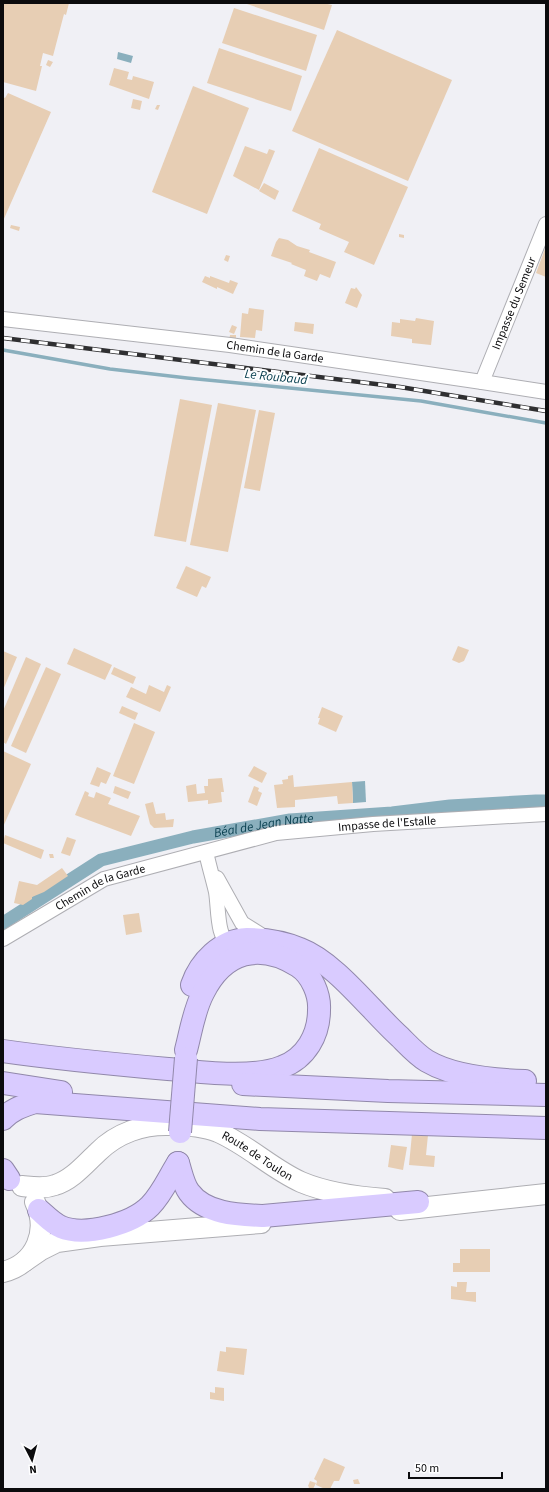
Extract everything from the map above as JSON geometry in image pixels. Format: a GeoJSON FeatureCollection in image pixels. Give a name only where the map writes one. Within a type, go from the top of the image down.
{"type":"FeatureCollection","features":[{"type":"Feature","properties":{"kind":"highway"},"geometry":{"type":"LineString","coordinates":[[107,1236],[125,1230],[140,1222],[155,1211],[171,1191],[178,1163],[189,996],[199,970],[207,960],[237,942],[270,940],[301,949],[320,960],[340,976],[392,1030],[427,1061],[464,1075],[546,1083]]}},
{"type":"Feature","properties":{"kind":"highway"},"geometry":{"type":"LineString","coordinates":[[186,1054],[193,1021],[203,993],[218,971],[228,962],[237,942]]}},
{"type":"Feature","properties":{"kind":"highway"},"geometry":{"type":"LineString","coordinates":[[3,1051],[94,1062],[212,1073],[249,1073],[282,1067],[302,1054],[310,1045],[316,1034],[320,1008],[316,992],[310,978],[301,968],[274,954],[260,952],[237,942]]}},
{"type":"Feature","properties":{"kind":"highway"},"geometry":{"type":"LineString","coordinates":[[3,1061],[81,1071],[181,1080],[388,1091],[546,1095]]}},
{"type":"Feature","properties":{"kind":"highway"},"geometry":{"type":"LineString","coordinates":[[3,1083],[131,1100],[206,1105],[546,1118]]}},
{"type":"Feature","properties":{"kind":"highway"},"geometry":{"type":"LineString","coordinates":[[3,1119],[8,1113],[19,1107],[35,1102],[260,1119],[546,1128]]}},
{"type":"Feature","properties":{"kind":"highway"},"geometry":{"type":"LineString","coordinates":[[178,1163],[189,1192],[201,1202],[222,1212],[238,1215],[263,1216],[418,1202]]}},
{"type":"Feature","properties":{"kind":"highway"},"geometry":{"type":"LineString","coordinates":[[39,1210],[49,1220],[61,1227],[74,1230],[97,1229],[120,1223],[132,1218],[148,1207],[156,1199],[178,1163]]}},
{"type":"Feature","properties":{"kind":"main road","name":"Route de Toulon"},"geometry":{"type":"LineString","coordinates":[[9,1178],[44,1187],[54,1186],[63,1182],[106,1144],[116,1138],[140,1128],[156,1125],[170,1125],[196,1127],[217,1132],[300,1181],[313,1186],[361,1197],[418,1202],[510,1198]]}},
{"type":"Feature","properties":{"kind":"main road"},"geometry":{"type":"LineString","coordinates":[[9,1178],[32,1197],[39,1210],[41,1224],[40,1238],[34,1250],[25,1261]]}},
{"type":"Feature","properties":{"kind":"main road","name":"Route de Toulon"},"geometry":{"type":"LineString","coordinates":[[3,1272],[12,1270],[41,1250],[57,1242],[107,1236],[405,1210],[546,1194]]}},
{"type":"Feature","properties":{"kind":"street","name":"Impasse du Semeur"},"geometry":{"type":"LineString","coordinates":[[482,382],[546,224]]}},
{"type":"Feature","properties":{"kind":"street","name":"Chemin de la Garde"},"geometry":{"type":"LineString","coordinates":[[3,319],[230,346],[546,392]]}},
{"type":"Feature","properties":{"kind":"street","name":"Impasse de l'Estalle"},"geometry":{"type":"LineString","coordinates":[[206,852],[276,833],[374,824],[546,814]]}},
{"type":"Feature","properties":{"kind":"street","name":"Chemin de la Garde"},"geometry":{"type":"LineString","coordinates":[[3,939],[104,879],[151,865],[206,852]]}},
{"type":"Feature","properties":{"kind":"street"},"geometry":{"type":"LineString","coordinates":[[206,852],[216,893],[220,926],[237,942]]}},
{"type":"Feature","properties":{"kind":"street"},"geometry":{"type":"LineString","coordinates":[[206,852],[219,883],[237,942]]}},
{"type":"Feature","properties":{"kind":"water"},"geometry":{"type":"Polygon","coordinates":[[[118,52],[133,56],[131,63],[117,59],[118,52]]]}},
{"type":"Feature","properties":{"kind":"water"},"geometry":{"type":"Polygon","coordinates":[[[365,781],[366,802],[353,803],[352,782],[365,781]]]}},
{"type":"Feature","properties":{"kind":"building"},"geometry":{"type":"Polygon","coordinates":[[[3,3],[69,3],[66,15],[64,14],[53,56],[43,53],[40,66],[42,66],[36,91],[3,82],[3,3]]]}},
{"type":"Feature","properties":{"kind":"building"},"geometry":{"type":"Polygon","coordinates":[[[244,3],[323,3],[332,5],[324,30],[244,3]]]}},
{"type":"Feature","properties":{"kind":"building"},"geometry":{"type":"Polygon","coordinates":[[[234,8],[317,35],[306,71],[222,43],[234,8]]]}},
{"type":"Feature","properties":{"kind":"building"},"geometry":{"type":"Polygon","coordinates":[[[337,30],[452,80],[408,181],[292,131],[337,30]]]}},
{"type":"Feature","properties":{"kind":"building"},"geometry":{"type":"Polygon","coordinates":[[[219,48],[302,76],[291,111],[207,83],[219,48]]]}},
{"type":"Feature","properties":{"kind":"building"},"geometry":{"type":"Polygon","coordinates":[[[48,60],[53,62],[50,67],[46,65],[48,60]]]}},
{"type":"Feature","properties":{"kind":"building"},"geometry":{"type":"Polygon","coordinates":[[[114,68],[129,72],[127,79],[132,80],[133,76],[154,82],[149,99],[109,85],[114,68]]]}},
{"type":"Feature","properties":{"kind":"building"},"geometry":{"type":"Polygon","coordinates":[[[193,86],[249,108],[207,214],[152,192],[193,86]]]}},
{"type":"Feature","properties":{"kind":"building"},"geometry":{"type":"Polygon","coordinates":[[[8,93],[51,112],[3,221],[3,97],[5,98],[8,93]]]}},
{"type":"Feature","properties":{"kind":"building"},"geometry":{"type":"Polygon","coordinates":[[[133,99],[142,101],[140,110],[131,108],[133,99]]]}},
{"type":"Feature","properties":{"kind":"building"},"geometry":{"type":"Polygon","coordinates":[[[157,105],[160,105],[158,110],[155,109],[157,105]]]}},
{"type":"Feature","properties":{"kind":"building"},"geometry":{"type":"Polygon","coordinates":[[[245,146],[267,154],[269,149],[275,151],[259,190],[233,176],[245,146]]]}},
{"type":"Feature","properties":{"kind":"building"},"geometry":{"type":"Polygon","coordinates":[[[319,148],[408,187],[374,265],[344,252],[349,242],[319,229],[321,224],[292,211],[319,148]]]}},
{"type":"Feature","properties":{"kind":"building"},"geometry":{"type":"Polygon","coordinates":[[[264,183],[279,191],[275,200],[259,191],[264,183]]]}},
{"type":"Feature","properties":{"kind":"building"},"geometry":{"type":"Polygon","coordinates":[[[11,225],[20,227],[19,231],[10,228],[11,225]]]}},
{"type":"Feature","properties":{"kind":"building"},"geometry":{"type":"Polygon","coordinates":[[[399,234],[404,235],[404,238],[399,237],[399,234]]]}},
{"type":"Feature","properties":{"kind":"building"},"geometry":{"type":"Polygon","coordinates":[[[279,238],[288,240],[297,246],[310,250],[309,252],[336,262],[330,278],[320,274],[317,281],[304,276],[306,270],[291,264],[292,263],[271,256],[279,238]]]}},
{"type":"Feature","properties":{"kind":"building"},"geometry":{"type":"Polygon","coordinates":[[[546,246],[546,277],[536,273],[546,246]]]}},
{"type":"Feature","properties":{"kind":"building"},"geometry":{"type":"Polygon","coordinates":[[[226,255],[230,256],[228,262],[224,260],[226,255]]]}},
{"type":"Feature","properties":{"kind":"building"},"geometry":{"type":"Polygon","coordinates":[[[205,276],[210,278],[210,276],[229,283],[230,280],[238,283],[233,294],[202,282],[205,276]]]}},
{"type":"Feature","properties":{"kind":"building"},"geometry":{"type":"Polygon","coordinates":[[[356,287],[362,295],[357,308],[345,303],[351,288],[355,289],[356,287]]]}},
{"type":"Feature","properties":{"kind":"building"},"geometry":{"type":"Polygon","coordinates":[[[249,308],[264,310],[262,331],[256,330],[255,338],[240,337],[242,313],[248,314],[249,308]]]}},
{"type":"Feature","properties":{"kind":"building"},"geometry":{"type":"Polygon","coordinates":[[[416,318],[434,321],[431,345],[412,343],[412,339],[391,336],[392,322],[400,323],[400,319],[415,321],[416,318]]]}},
{"type":"Feature","properties":{"kind":"building"},"geometry":{"type":"Polygon","coordinates":[[[295,322],[314,324],[313,334],[294,331],[295,322]]]}},
{"type":"Feature","properties":{"kind":"building"},"geometry":{"type":"Polygon","coordinates":[[[232,325],[237,327],[234,334],[229,332],[232,325]]]}},
{"type":"Feature","properties":{"kind":"building"},"geometry":{"type":"Polygon","coordinates":[[[230,335],[236,335],[236,341],[229,340],[230,335]]]}},
{"type":"Feature","properties":{"kind":"building"},"geometry":{"type":"Polygon","coordinates":[[[180,399],[212,405],[186,542],[154,536],[180,399]]]}},
{"type":"Feature","properties":{"kind":"building"},"geometry":{"type":"Polygon","coordinates":[[[218,403],[256,410],[228,552],[190,545],[218,403]]]}},
{"type":"Feature","properties":{"kind":"building"},"geometry":{"type":"Polygon","coordinates":[[[259,410],[275,413],[260,491],[244,488],[259,410]]]}},
{"type":"Feature","properties":{"kind":"building"},"geometry":{"type":"Polygon","coordinates":[[[186,566],[211,577],[206,588],[202,586],[197,597],[176,588],[186,566]]]}},
{"type":"Feature","properties":{"kind":"building"},"geometry":{"type":"Polygon","coordinates":[[[458,646],[469,650],[464,661],[459,663],[452,660],[458,646]]]}},
{"type":"Feature","properties":{"kind":"building"},"geometry":{"type":"Polygon","coordinates":[[[74,648],[112,665],[105,680],[67,664],[74,648]]]}},
{"type":"Feature","properties":{"kind":"building"},"geometry":{"type":"Polygon","coordinates":[[[3,651],[17,657],[3,690],[3,651]]]}},
{"type":"Feature","properties":{"kind":"building"},"geometry":{"type":"Polygon","coordinates":[[[26,657],[41,664],[6,744],[3,742],[3,711],[26,657]]]}},
{"type":"Feature","properties":{"kind":"building"},"geometry":{"type":"Polygon","coordinates":[[[46,667],[61,674],[26,753],[11,746],[46,667]]]}},
{"type":"Feature","properties":{"kind":"building"},"geometry":{"type":"Polygon","coordinates":[[[114,667],[136,677],[133,684],[111,674],[114,667]]]}},
{"type":"Feature","properties":{"kind":"building"},"geometry":{"type":"Polygon","coordinates":[[[149,685],[164,692],[167,685],[171,687],[160,712],[126,697],[131,687],[146,694],[149,685]]]}},
{"type":"Feature","properties":{"kind":"building"},"geometry":{"type":"Polygon","coordinates":[[[122,706],[138,713],[135,720],[119,713],[122,706]]]}},
{"type":"Feature","properties":{"kind":"building"},"geometry":{"type":"Polygon","coordinates":[[[322,707],[343,716],[336,732],[318,724],[320,718],[318,718],[322,707]]]}},
{"type":"Feature","properties":{"kind":"building"},"geometry":{"type":"Polygon","coordinates":[[[134,723],[155,732],[134,784],[113,776],[134,723]]]}},
{"type":"Feature","properties":{"kind":"building"},"geometry":{"type":"Polygon","coordinates":[[[3,751],[31,764],[3,827],[3,751]]]}},
{"type":"Feature","properties":{"kind":"building"},"geometry":{"type":"Polygon","coordinates":[[[254,766],[267,773],[262,783],[248,776],[254,766]]]}},
{"type":"Feature","properties":{"kind":"building"},"geometry":{"type":"Polygon","coordinates":[[[97,767],[111,773],[106,784],[101,782],[99,787],[90,784],[97,767]]]}},
{"type":"Feature","properties":{"kind":"building"},"geometry":{"type":"Polygon","coordinates":[[[293,775],[294,787],[352,782],[353,803],[338,804],[337,796],[295,800],[295,807],[277,808],[274,785],[283,784],[282,780],[288,779],[288,776],[293,775]]]}},
{"type":"Feature","properties":{"kind":"building"},"geometry":{"type":"Polygon","coordinates":[[[222,778],[224,792],[221,792],[222,802],[208,804],[208,800],[188,802],[186,786],[196,784],[197,794],[205,793],[204,786],[208,786],[208,779],[222,778]]]}},
{"type":"Feature","properties":{"kind":"building"},"geometry":{"type":"Polygon","coordinates":[[[115,786],[131,792],[128,799],[113,793],[115,786]]]}},
{"type":"Feature","properties":{"kind":"building"},"geometry":{"type":"Polygon","coordinates":[[[254,786],[259,788],[258,791],[262,793],[257,806],[248,802],[254,786]]]}},
{"type":"Feature","properties":{"kind":"building"},"geometry":{"type":"Polygon","coordinates":[[[85,791],[89,793],[88,796],[94,798],[96,792],[111,798],[108,804],[140,816],[131,836],[75,815],[85,791]]]}},
{"type":"Feature","properties":{"kind":"building"},"geometry":{"type":"Polygon","coordinates":[[[153,802],[156,814],[165,813],[166,820],[174,819],[173,827],[154,828],[150,824],[145,804],[153,802]]]}},
{"type":"Feature","properties":{"kind":"building"},"geometry":{"type":"Polygon","coordinates":[[[5,835],[44,850],[41,859],[3,843],[5,835]]]}},
{"type":"Feature","properties":{"kind":"building"},"geometry":{"type":"Polygon","coordinates":[[[67,837],[76,840],[70,856],[61,853],[67,837]]]}},
{"type":"Feature","properties":{"kind":"building"},"geometry":{"type":"Polygon","coordinates":[[[49,854],[53,854],[54,858],[50,858],[49,854]]]}},
{"type":"Feature","properties":{"kind":"building"},"geometry":{"type":"Polygon","coordinates":[[[62,868],[68,876],[44,892],[32,897],[32,899],[23,905],[14,903],[19,881],[37,885],[62,868]]]}},
{"type":"Feature","properties":{"kind":"building"},"geometry":{"type":"Polygon","coordinates":[[[139,913],[142,932],[126,935],[123,915],[139,913]]]}},
{"type":"Feature","properties":{"kind":"building"},"geometry":{"type":"Polygon","coordinates":[[[412,1134],[428,1135],[426,1155],[435,1156],[434,1167],[409,1165],[412,1134]]]}},
{"type":"Feature","properties":{"kind":"building"},"geometry":{"type":"Polygon","coordinates":[[[391,1145],[407,1147],[403,1170],[388,1167],[391,1145]]]}},
{"type":"Feature","properties":{"kind":"building"},"geometry":{"type":"Polygon","coordinates":[[[460,1249],[490,1249],[490,1272],[453,1272],[453,1263],[460,1263],[460,1249]]]}},
{"type":"Feature","properties":{"kind":"building"},"geometry":{"type":"Polygon","coordinates":[[[457,1282],[467,1282],[466,1292],[476,1292],[476,1302],[451,1299],[451,1286],[457,1287],[457,1282]]]}},
{"type":"Feature","properties":{"kind":"building"},"geometry":{"type":"Polygon","coordinates":[[[226,1347],[247,1349],[244,1375],[217,1371],[220,1351],[226,1352],[226,1347]]]}},
{"type":"Feature","properties":{"kind":"building"},"geometry":{"type":"Polygon","coordinates":[[[215,1387],[224,1388],[224,1401],[210,1399],[210,1392],[215,1393],[215,1387]]]}},
{"type":"Feature","properties":{"kind":"building"},"geometry":{"type":"Polygon","coordinates":[[[324,1458],[345,1467],[339,1481],[334,1481],[330,1489],[325,1489],[316,1485],[317,1481],[314,1479],[324,1458]]]}},
{"type":"Feature","properties":{"kind":"building"},"geometry":{"type":"Polygon","coordinates":[[[358,1479],[360,1484],[354,1484],[353,1480],[358,1479]]]}},
{"type":"Feature","properties":{"kind":"building"},"geometry":{"type":"Polygon","coordinates":[[[310,1481],[316,1483],[313,1489],[308,1489],[310,1481]]]}},
{"type":"Feature","properties":{"kind":"waterway","name":"Le Roubaud"},"geometry":{"type":"LineString","coordinates":[[3,350],[110,369],[421,401],[546,423]]}},
{"type":"Feature","properties":{"kind":"waterway","name":"Béal de Jean Natte"},"geometry":{"type":"LineString","coordinates":[[3,923],[101,860],[193,837],[290,820],[392,813],[450,806],[546,801]]}},
{"type":"Feature","properties":{"kind":"railway"},"geometry":{"type":"LineString","coordinates":[[3,338],[400,387],[546,411]]}}]}
